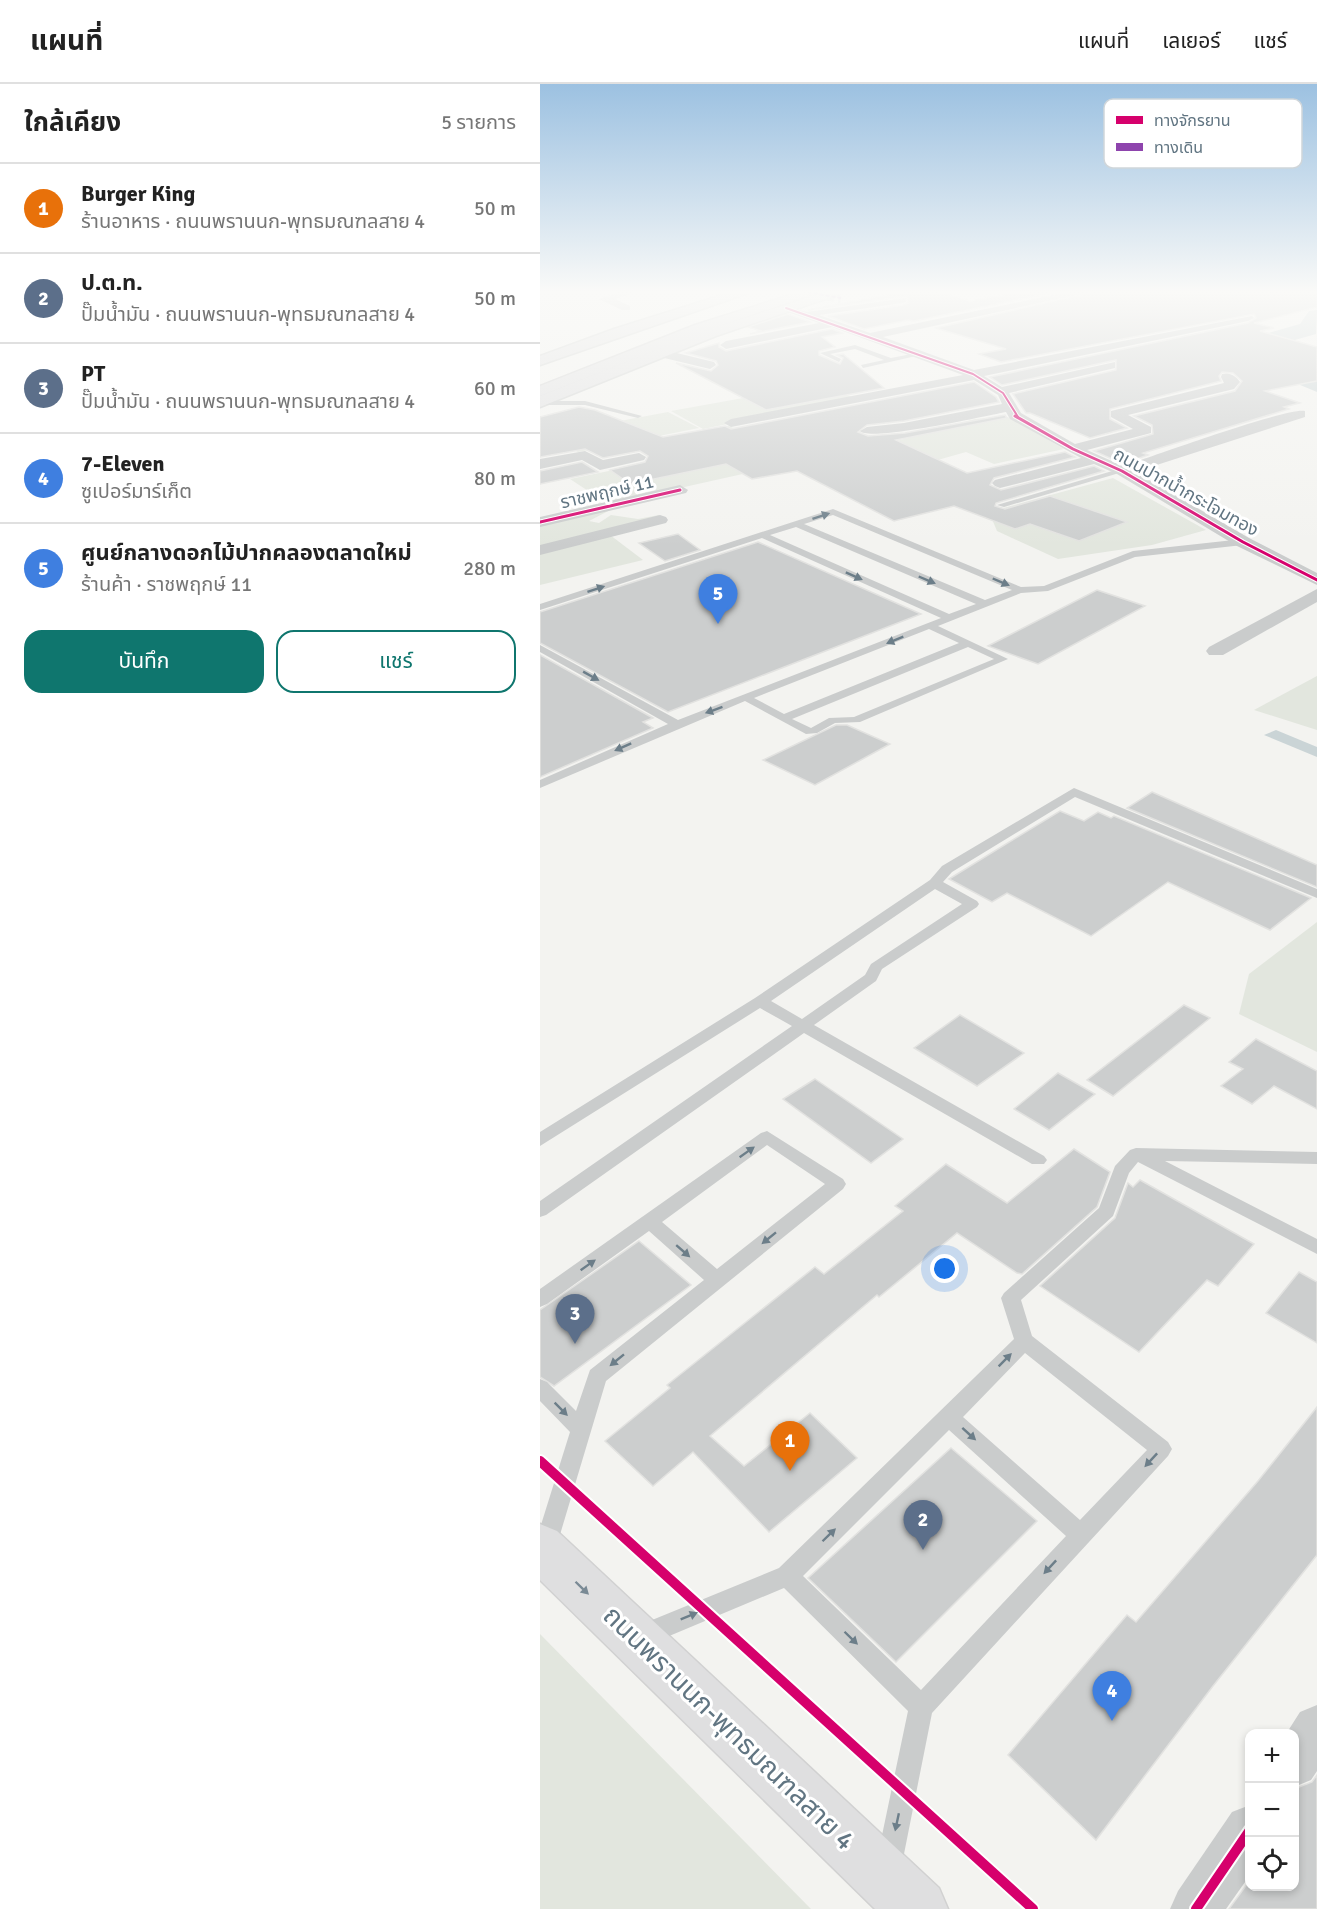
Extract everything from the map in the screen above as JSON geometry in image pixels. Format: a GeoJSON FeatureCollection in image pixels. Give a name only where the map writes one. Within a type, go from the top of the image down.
{"type":"FeatureCollection","features":[{"type":"Feature","properties":{"kind":"main road"},"geometry":{"type":"LineString","coordinates":[[540,391],[580,375]]}},
{"type":"Feature","properties":{"kind":"main road"},"geometry":{"type":"LineString","coordinates":[[540,402],[606,375]]}},
{"type":"Feature","properties":{"kind":"main road","name":"ถนนพรานนก-พุทธมณฑลสาย 4"},"geometry":{"type":"LineString","coordinates":[[542,1549],[902,1894]]}},
{"type":"Feature","properties":{"kind":"street"},"geometry":{"type":"LineString","coordinates":[[731,423],[973,375]]}},
{"type":"Feature","properties":{"kind":"street","name":"ถนนปากน้ำกระโจมทอง"},"geometry":{"type":"LineString","coordinates":[[974,375],[999,391],[1015,416],[1073,449],[1122,471],[1243,542],[1317,580]]}},
{"type":"Feature","properties":{"kind":"street"},"geometry":{"type":"LineString","coordinates":[[999,391],[1066,375]]}},
{"type":"Feature","properties":{"kind":"street"},"geometry":{"type":"LineString","coordinates":[[1073,449],[1146,430],[1116,414],[1229,386],[1234,382],[1227,377]]}},
{"type":"Feature","properties":{"kind":"street"},"geometry":{"type":"LineString","coordinates":[[867,431],[904,427],[1009,407]]}},
{"type":"Feature","properties":{"kind":"street"},"geometry":{"type":"LineString","coordinates":[[1122,471],[1192,450],[1258,425],[1300,414]]}},
{"type":"Feature","properties":{"kind":"street"},"geometry":{"type":"LineString","coordinates":[[540,464],[585,455],[600,465],[639,457]]}},
{"type":"Feature","properties":{"kind":"street"},"geometry":{"type":"LineString","coordinates":[[1000,483],[1095,459]]}},
{"type":"Feature","properties":{"kind":"street","name":"ราชพฤกษ์ 11"},"geometry":{"type":"LineString","coordinates":[[540,522],[680,490]]}},
{"type":"Feature","properties":{"kind":"street"},"geometry":{"type":"LineString","coordinates":[[540,550],[660,520]]}},
{"type":"Feature","properties":{"kind":"street"},"geometry":{"type":"LineString","coordinates":[[1216,651],[1317,594]]}},
{"type":"Feature","properties":{"kind":"street"},"geometry":{"type":"LineString","coordinates":[[1299,1755],[1317,1729]]}},
{"type":"Feature","properties":{"kind":"street"},"geometry":{"type":"LineString","coordinates":[[1196,1909],[1245,1837]]}},
{"type":"Feature","properties":{"kind":"lane"},"geometry":{"type":"LineString","coordinates":[[540,402],[585,403],[638,416]]}},
{"type":"Feature","properties":{"kind":"lane"},"geometry":{"type":"LineString","coordinates":[[1001,505],[1122,471]]}},
{"type":"Feature","properties":{"kind":"lane"},"geometry":{"type":"LineString","coordinates":[[540,607],[833,512],[1020,590]]}},
{"type":"Feature","properties":{"kind":"lane"},"geometry":{"type":"LineString","coordinates":[[796,524],[985,604]]}},
{"type":"Feature","properties":{"kind":"lane"},"geometry":{"type":"LineString","coordinates":[[762,535],[950,618]]}},
{"type":"Feature","properties":{"kind":"lane"},"geometry":{"type":"LineString","coordinates":[[540,784],[677,724],[1020,590],[1045,589],[1133,554],[1243,542]]}},
{"type":"Feature","properties":{"kind":"lane"},"geometry":{"type":"LineString","coordinates":[[747,698],[806,731],[833,720],[856,720],[1003,659],[930,626]]}},
{"type":"Feature","properties":{"kind":"lane"},"geometry":{"type":"LineString","coordinates":[[784,718],[968,643]]}},
{"type":"Feature","properties":{"kind":"lane"},"geometry":{"type":"LineString","coordinates":[[540,648],[677,724]]}},
{"type":"Feature","properties":{"kind":"lane"},"geometry":{"type":"LineString","coordinates":[[540,1140],[760,1001],[935,882],[947,869],[1074,792],[1317,894]]}},
{"type":"Feature","properties":{"kind":"lane"},"geometry":{"type":"LineString","coordinates":[[540,1210],[871,978],[876,967],[972,904],[935,882]]}},
{"type":"Feature","properties":{"kind":"lane"},"geometry":{"type":"LineString","coordinates":[[760,1001],[1038,1160]]}},
{"type":"Feature","properties":{"kind":"lane"},"geometry":{"type":"LineString","coordinates":[[540,1299],[767,1137],[837,1184],[597,1376],[542,1549]]}},
{"type":"Feature","properties":{"kind":"lane"},"geometry":{"type":"LineString","coordinates":[[902,1894],[921,1707],[1161,1449],[1024,1341],[1011,1298],[1107,1211],[1121,1170],[1136,1154],[1317,1158]]}},
{"type":"Feature","properties":{"kind":"lane"},"geometry":{"type":"LineString","coordinates":[[1136,1154],[1317,1247]]}},
{"type":"Feature","properties":{"kind":"lane"},"geometry":{"type":"LineString","coordinates":[[649,1221],[717,1280]]}},
{"type":"Feature","properties":{"kind":"lane"},"geometry":{"type":"LineString","coordinates":[[635,1638],[787,1576],[1024,1341]]}},
{"type":"Feature","properties":{"kind":"lane"},"geometry":{"type":"LineString","coordinates":[[540,1388],[581,1429]]}},
{"type":"Feature","properties":{"kind":"lane"},"geometry":{"type":"LineString","coordinates":[[949,1417],[1081,1534]]}},
{"type":"Feature","properties":{"kind":"lane"},"geometry":{"type":"LineString","coordinates":[[787,1576],[921,1707]]}},
{"type":"Feature","properties":{"kind":"shaded area"},"geometry":{"type":"Polygon","coordinates":[[[821,384],[854,398],[703,429],[671,411],[821,384]]]}},
{"type":"Feature","properties":{"kind":"shaded area"},"geometry":{"type":"Polygon","coordinates":[[[668,412],[699,428],[578,452],[545,435],[668,412]]]}},
{"type":"Feature","properties":{"kind":"shaded area"},"geometry":{"type":"Polygon","coordinates":[[[1008,417],[1064,449],[994,464],[966,452],[920,465],[872,448],[975,419],[1008,417]]]}},
{"type":"Feature","properties":{"kind":"shaded area"},"geometry":{"type":"Polygon","coordinates":[[[729,426],[758,440],[860,448],[608,504],[570,479],[730,446],[706,430],[729,426]]]}},
{"type":"Feature","properties":{"kind":"shaded area"},"geometry":{"type":"Polygon","coordinates":[[[1113,478],[1206,530],[1152,545],[1058,559],[997,531],[989,512],[1113,478]]]}},
{"type":"Feature","properties":{"kind":"shaded area"},"geometry":{"type":"Polygon","coordinates":[[[616,507],[589,521],[599,523],[611,515],[638,519],[659,515],[660,520],[540,548],[540,525],[616,507]]]}},
{"type":"Feature","properties":{"kind":"shaded area"},"geometry":{"type":"Polygon","coordinates":[[[610,535],[643,560],[540,585],[540,552],[610,535]]]}},
{"type":"Feature","properties":{"kind":"shaded area"},"geometry":{"type":"Polygon","coordinates":[[[1317,676],[1317,730],[1254,710],[1317,676]]]}},
{"type":"Feature","properties":{"kind":"shaded area"},"geometry":{"type":"Polygon","coordinates":[[[1276,730],[1317,747],[1317,757],[1264,735],[1276,730]]]}},
{"type":"Feature","properties":{"kind":"shaded area"},"geometry":{"type":"Polygon","coordinates":[[[1317,922],[1317,1052],[1239,1014],[1249,974],[1317,922]]]}},
{"type":"Feature","properties":{"kind":"shaded area"},"geometry":{"type":"Polygon","coordinates":[[[540,1634],[811,1909],[540,1909],[540,1634]]]}},
{"type":"Feature","properties":{"kind":"building"},"geometry":{"type":"Polygon","coordinates":[[[699,375],[869,375],[884,388],[766,410],[699,375]]]}},
{"type":"Feature","properties":{"kind":"building"},"geometry":{"type":"Polygon","coordinates":[[[999,375],[1047,375],[1002,385],[990,377],[999,375]]]}},
{"type":"Feature","properties":{"kind":"building"},"geometry":{"type":"Polygon","coordinates":[[[1094,375],[1220,375],[1221,381],[1110,409],[1110,419],[1127,428],[1090,438],[1026,413],[1013,394],[1094,375]]]}},
{"type":"Feature","properties":{"kind":"building"},"geometry":{"type":"Polygon","coordinates":[[[1235,375],[1317,375],[1317,381],[1265,391],[1300,403],[1284,407],[1289,409],[1143,453],[1148,455],[1123,464],[1094,451],[1153,434],[1152,425],[1134,416],[1235,391],[1242,381],[1235,375]]]}},
{"type":"Feature","properties":{"kind":"building"},"geometry":{"type":"Polygon","coordinates":[[[974,382],[996,397],[999,402],[904,421],[867,425],[858,432],[868,436],[905,433],[1005,415],[1007,418],[896,440],[967,473],[1065,452],[1075,457],[994,478],[990,485],[1001,490],[1094,466],[1104,471],[996,503],[995,506],[1005,509],[1050,496],[1127,522],[1079,541],[1030,524],[1015,529],[954,506],[894,521],[797,471],[752,479],[726,464],[630,484],[610,470],[645,462],[648,456],[640,451],[603,458],[585,449],[540,457],[540,417],[579,407],[595,410],[663,437],[725,426],[731,429],[974,382]]]}},
{"type":"Feature","properties":{"kind":"building"},"geometry":{"type":"Polygon","coordinates":[[[582,462],[598,472],[540,484],[540,471],[582,462]]]}},
{"type":"Feature","properties":{"kind":"building"},"geometry":{"type":"Polygon","coordinates":[[[678,534],[700,550],[665,561],[639,543],[678,534]]]}},
{"type":"Feature","properties":{"kind":"building"},"geometry":{"type":"Polygon","coordinates":[[[758,542],[921,614],[668,712],[540,643],[540,612],[758,542]]]}},
{"type":"Feature","properties":{"kind":"building"},"geometry":{"type":"Polygon","coordinates":[[[1097,590],[1145,606],[1038,664],[988,646],[1097,590]]]}},
{"type":"Feature","properties":{"kind":"building"},"geometry":{"type":"Polygon","coordinates":[[[540,655],[653,718],[643,722],[653,728],[540,777],[540,655]]]}},
{"type":"Feature","properties":{"kind":"building"},"geometry":{"type":"Polygon","coordinates":[[[836,725],[847,725],[890,744],[815,785],[763,760],[836,725]]]}},
{"type":"Feature","properties":{"kind":"building"},"geometry":{"type":"Polygon","coordinates":[[[1152,792],[1317,865],[1317,887],[1127,808],[1152,792]]]}},
{"type":"Feature","properties":{"kind":"building"},"geometry":{"type":"Polygon","coordinates":[[[1060,811],[1084,821],[1098,812],[1111,818],[1114,816],[1311,898],[1270,930],[1168,882],[1091,936],[1007,893],[992,902],[949,879],[1060,811]]]}},
{"type":"Feature","properties":{"kind":"building"},"geometry":{"type":"Polygon","coordinates":[[[1184,1005],[1210,1018],[1113,1096],[1087,1080],[1184,1005]]]}},
{"type":"Feature","properties":{"kind":"building"},"geometry":{"type":"Polygon","coordinates":[[[960,1015],[1024,1053],[977,1086],[914,1048],[960,1015]]]}},
{"type":"Feature","properties":{"kind":"building"},"geometry":{"type":"Polygon","coordinates":[[[1256,1039],[1317,1071],[1317,1109],[1274,1086],[1252,1104],[1221,1086],[1243,1069],[1229,1062],[1256,1039]]]}},
{"type":"Feature","properties":{"kind":"building"},"geometry":{"type":"Polygon","coordinates":[[[1058,1073],[1095,1094],[1049,1130],[1014,1109],[1058,1073]]]}},
{"type":"Feature","properties":{"kind":"building"},"geometry":{"type":"Polygon","coordinates":[[[815,1079],[903,1139],[871,1163],[783,1099],[815,1079]]]}},
{"type":"Feature","properties":{"kind":"building"},"geometry":{"type":"Polygon","coordinates":[[[1074,1149],[1110,1172],[1097,1207],[1022,1274],[1017,1273],[957,1233],[879,1297],[877,1295],[710,1436],[744,1466],[810,1413],[857,1458],[769,1532],[693,1452],[653,1486],[605,1441],[670,1388],[667,1385],[815,1267],[824,1274],[903,1211],[895,1206],[946,1164],[1007,1203],[1074,1149]]]}},
{"type":"Feature","properties":{"kind":"building"},"geometry":{"type":"Polygon","coordinates":[[[1140,1180],[1254,1244],[1218,1286],[1207,1280],[1139,1352],[1040,1286],[1115,1218],[1128,1183],[1133,1187],[1140,1180]]]}},
{"type":"Feature","properties":{"kind":"building"},"geometry":{"type":"Polygon","coordinates":[[[639,1241],[691,1285],[554,1386],[540,1377],[540,1310],[639,1241]]]}},
{"type":"Feature","properties":{"kind":"building"},"geometry":{"type":"Polygon","coordinates":[[[1299,1272],[1317,1282],[1317,1343],[1266,1313],[1299,1272]]]}},
{"type":"Feature","properties":{"kind":"building"},"geometry":{"type":"Polygon","coordinates":[[[1317,1407],[1317,1555],[1213,1686],[1096,1840],[1008,1755],[1127,1615],[1136,1622],[1258,1481],[1317,1407]]]}},
{"type":"Feature","properties":{"kind":"building"},"geometry":{"type":"Polygon","coordinates":[[[951,1448],[1037,1521],[896,1662],[808,1578],[951,1448]]]}},
{"type":"Feature","properties":{"kind":"building"},"geometry":{"type":"Polygon","coordinates":[[[1317,1775],[1317,1909],[1229,1909],[1245,1887],[1245,1891],[1299,1891],[1299,1787],[1312,1782],[1317,1775]]]}},
{"type":"Feature","properties":{"kind":"waterway"},"geometry":{"type":"LineString","coordinates":[[1295,375],[1317,385]]}},
{"type":"Feature","properties":{"kind":"cycle path"},"geometry":{"type":"LineString","coordinates":[[975,375],[1003,393],[1015,416],[1073,449],[1122,471],[1243,542],[1317,580]]}},
{"type":"Feature","properties":{"kind":"cycle path"},"geometry":{"type":"LineString","coordinates":[[540,522],[680,490]]}},
{"type":"Feature","properties":{"kind":"cycle path"},"geometry":{"type":"LineString","coordinates":[[540,1461],[1033,1909]]}},
{"type":"Feature","properties":{"kind":"cycle path"},"geometry":{"type":"LineString","coordinates":[[1196,1909],[1245,1837]]}},
{"type":"Feature","properties":{"kind":"place","name":"ศูนย์กลางดอกไม้ปากคลองตลาดใหม่"},"geometry":{"type":"Point","coordinates":[718,624]}},
{"type":"Feature","properties":{"kind":"place","name":"PT"},"geometry":{"type":"Point","coordinates":[575,1344]}},
{"type":"Feature","properties":{"kind":"place","name":"Burger King"},"geometry":{"type":"Point","coordinates":[790,1471]}},
{"type":"Feature","properties":{"kind":"place","name":"ป.ต.ท."},"geometry":{"type":"Point","coordinates":[923,1550]}},
{"type":"Feature","properties":{"kind":"place","name":"7-Eleven"},"geometry":{"type":"Point","coordinates":[1112,1721]}}]}
